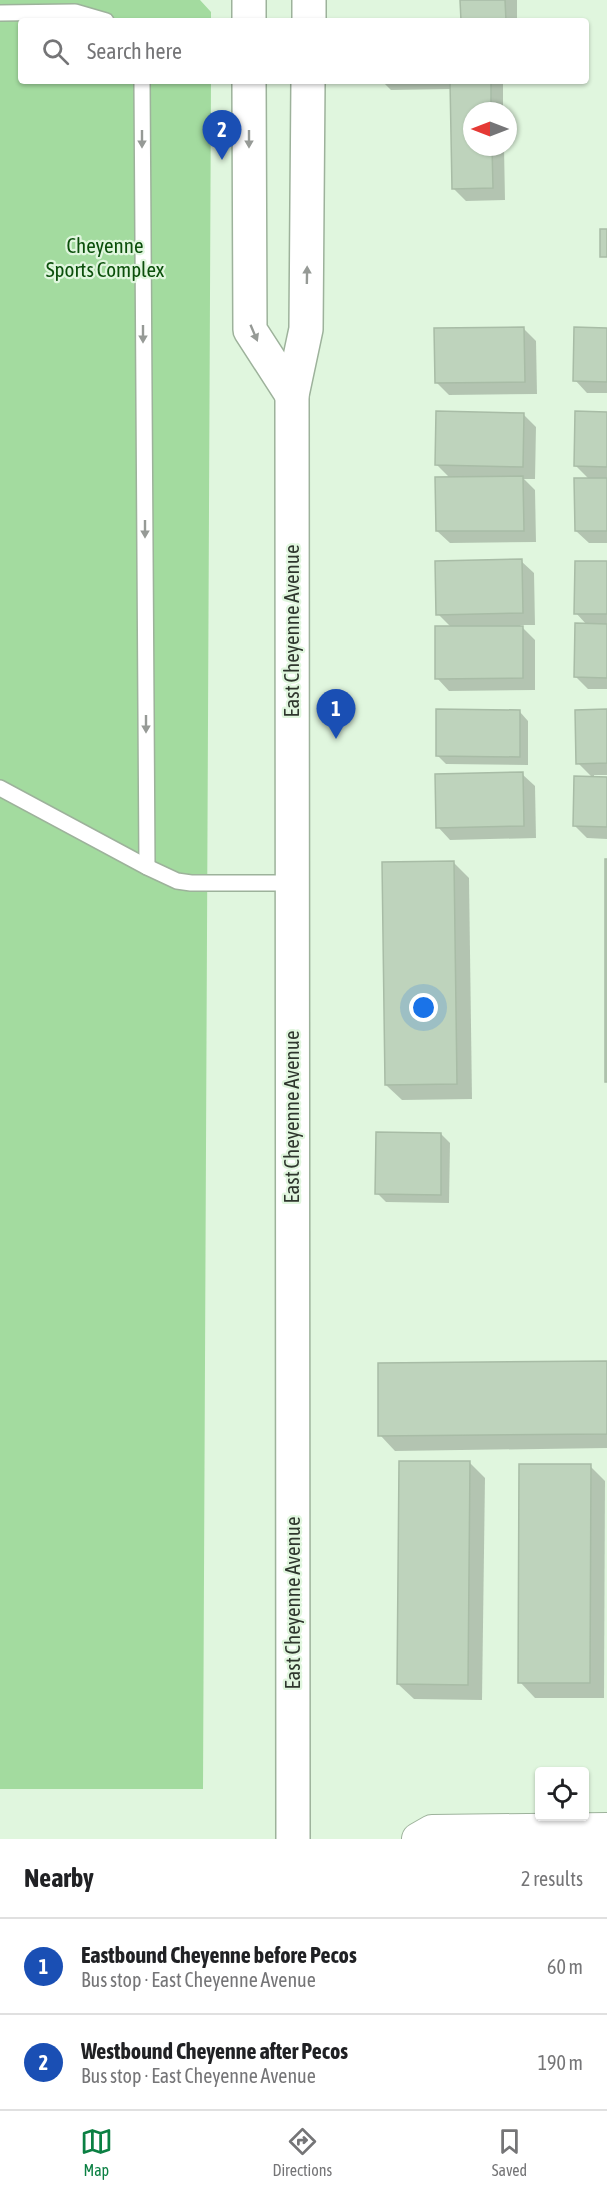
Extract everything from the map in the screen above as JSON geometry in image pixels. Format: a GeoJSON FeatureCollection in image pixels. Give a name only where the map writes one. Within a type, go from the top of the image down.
{"type":"FeatureCollection","features":[{"type":"Feature","properties":{"kind":"main road"},"geometry":{"type":"LineString","coordinates":[[249,0],[249,18]]}},
{"type":"Feature","properties":{"kind":"main road"},"geometry":{"type":"LineString","coordinates":[[309,0],[309,18]]}},
{"type":"Feature","properties":{"kind":"main road"},"geometry":{"type":"LineString","coordinates":[[249,84],[250,330],[292,395]]}},
{"type":"Feature","properties":{"kind":"main road","name":"East Cheyenne Avenue"},"geometry":{"type":"LineString","coordinates":[[293,1839],[292,395],[306,329],[308,84]]}},
{"type":"Feature","properties":{"kind":"street"},"geometry":{"type":"LineString","coordinates":[[418,1839],[432,1832],[607,1829]]}},
{"type":"Feature","properties":{"kind":"lane"},"geometry":{"type":"LineString","coordinates":[[0,13],[75,12],[96,18]]}},
{"type":"Feature","properties":{"kind":"lane"},"geometry":{"type":"LineString","coordinates":[[142,84],[147,867]]}},
{"type":"Feature","properties":{"kind":"lane"},"geometry":{"type":"LineString","coordinates":[[0,788],[177,881],[292,883]]}},
{"type":"Feature","properties":{"kind":"green space","name":"Cheyenne Sports Complex"},"geometry":{"type":"Polygon","coordinates":[[[0,0],[200,0],[211,12],[211,18],[18,18],[18,84],[211,84],[203,1789],[0,1789],[0,0]]]}},
{"type":"Feature","properties":{"kind":"building"},"geometry":{"type":"Polygon","coordinates":[[[460,0],[505,0],[506,18],[461,18],[460,0]]]}},
{"type":"Feature","properties":{"kind":"building"},"geometry":{"type":"Polygon","coordinates":[[[450,84],[491,84],[491,102],[463,102],[463,156],[492,156],[493,188],[452,189],[450,84]]]}},
{"type":"Feature","properties":{"kind":"building"},"geometry":{"type":"Polygon","coordinates":[[[600,229],[607,229],[607,257],[600,257],[600,229]]]}},
{"type":"Feature","properties":{"kind":"building"},"geometry":{"type":"Polygon","coordinates":[[[524,327],[525,382],[435,383],[434,328],[524,327]]]}},
{"type":"Feature","properties":{"kind":"building"},"geometry":{"type":"Polygon","coordinates":[[[574,327],[607,328],[607,382],[573,381],[574,327]]]}},
{"type":"Feature","properties":{"kind":"building"},"geometry":{"type":"Polygon","coordinates":[[[436,411],[524,413],[523,467],[435,465],[436,411]]]}},
{"type":"Feature","properties":{"kind":"building"},"geometry":{"type":"Polygon","coordinates":[[[575,411],[607,412],[607,467],[574,466],[575,411]]]}},
{"type":"Feature","properties":{"kind":"building"},"geometry":{"type":"Polygon","coordinates":[[[523,476],[524,531],[436,531],[435,477],[523,476]]]}},
{"type":"Feature","properties":{"kind":"building"},"geometry":{"type":"Polygon","coordinates":[[[574,478],[607,478],[607,531],[575,531],[574,478]]]}},
{"type":"Feature","properties":{"kind":"building"},"geometry":{"type":"Polygon","coordinates":[[[522,559],[523,613],[436,615],[435,561],[522,559]]]}},
{"type":"Feature","properties":{"kind":"building"},"geometry":{"type":"Polygon","coordinates":[[[575,561],[607,561],[607,614],[574,614],[575,561]]]}},
{"type":"Feature","properties":{"kind":"building"},"geometry":{"type":"Polygon","coordinates":[[[575,623],[607,624],[607,678],[574,677],[575,623]]]}},
{"type":"Feature","properties":{"kind":"building"},"geometry":{"type":"Polygon","coordinates":[[[435,626],[523,626],[523,678],[435,679],[435,626]]]}},
{"type":"Feature","properties":{"kind":"building"},"geometry":{"type":"Polygon","coordinates":[[[436,709],[520,710],[520,757],[436,756],[436,709]]]}},
{"type":"Feature","properties":{"kind":"building"},"geometry":{"type":"Polygon","coordinates":[[[607,709],[607,763],[576,764],[575,710],[607,709]]]}},
{"type":"Feature","properties":{"kind":"building"},"geometry":{"type":"Polygon","coordinates":[[[523,772],[524,826],[436,828],[435,774],[523,772]]]}},
{"type":"Feature","properties":{"kind":"building"},"geometry":{"type":"Polygon","coordinates":[[[574,776],[607,777],[607,827],[573,826],[574,776]]]}},
{"type":"Feature","properties":{"kind":"building"},"geometry":{"type":"Polygon","coordinates":[[[605,859],[607,859],[607,1082],[605,1082],[605,859]]]}},
{"type":"Feature","properties":{"kind":"building"},"geometry":{"type":"Polygon","coordinates":[[[454,861],[457,1084],[385,1085],[382,862],[454,861]]]}},
{"type":"Feature","properties":{"kind":"building"},"geometry":{"type":"Polygon","coordinates":[[[376,1132],[441,1133],[441,1195],[375,1194],[376,1132]]]}},
{"type":"Feature","properties":{"kind":"building"},"geometry":{"type":"Polygon","coordinates":[[[607,1361],[607,1434],[378,1436],[378,1363],[607,1361]]]}},
{"type":"Feature","properties":{"kind":"building"},"geometry":{"type":"Polygon","coordinates":[[[399,1461],[470,1461],[468,1685],[397,1684],[399,1461]]]}},
{"type":"Feature","properties":{"kind":"building"},"geometry":{"type":"Polygon","coordinates":[[[519,1464],[591,1464],[590,1683],[518,1683],[519,1464]]]}},
{"type":"Feature","properties":{"kind":"place","name":"Westbound Cheyenne after Pecos"},"geometry":{"type":"Point","coordinates":[222,160]}},
{"type":"Feature","properties":{"kind":"place","name":"Eastbound Cheyenne before Pecos"},"geometry":{"type":"Point","coordinates":[336,739]}}]}
